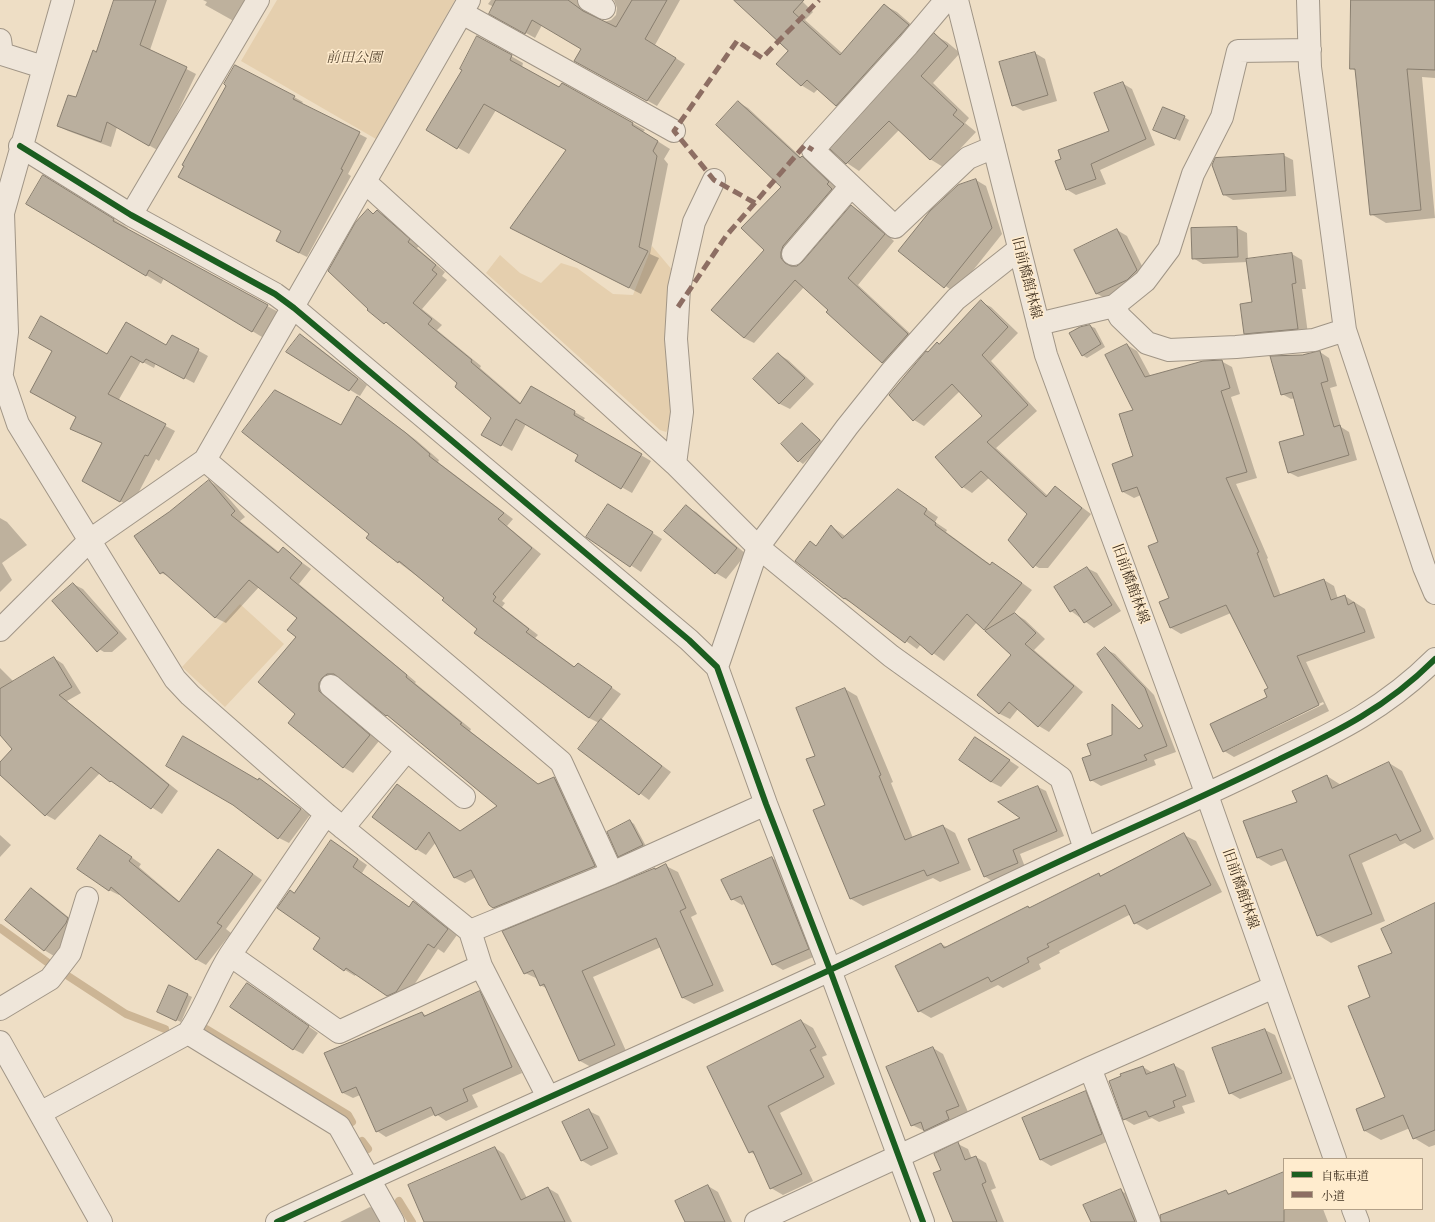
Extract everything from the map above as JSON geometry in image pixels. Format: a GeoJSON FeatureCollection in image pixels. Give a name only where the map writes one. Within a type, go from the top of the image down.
{"type":"FeatureCollection","features":[{"type":"Feature","properties":{"kind":"street"},"geometry":{"type":"LineString","coordinates":[[63,0],[20,146],[3,213],[7,332],[1,372],[18,424],[175,679],[190,695],[326,814],[470,930],[481,966],[548,1096]]}},
{"type":"Feature","properties":{"kind":"street"},"geometry":{"type":"LineString","coordinates":[[131,215],[258,0]]}},
{"type":"Feature","properties":{"kind":"street"},"geometry":{"type":"LineString","coordinates":[[946,0],[908,45],[813,150],[894,227],[968,158],[994,147]]}},
{"type":"Feature","properties":{"kind":"street","name":"旧前橋館林線"},"geometry":{"type":"LineString","coordinates":[[956,0],[994,147],[1018,250],[1046,355],[1207,795],[1335,1158]]}},
{"type":"Feature","properties":{"kind":"street"},"geometry":{"type":"LineString","coordinates":[[1308,0],[1310,66],[1345,330],[1424,567],[1435,593]]}},
{"type":"Feature","properties":{"kind":"street"},"geometry":{"type":"LineString","coordinates":[[0,630],[90,540],[205,460],[294,308],[465,7],[674,131]]}},
{"type":"Feature","properties":{"kind":"street"},"geometry":{"type":"LineString","coordinates":[[0,40],[2,54],[43,67]]}},
{"type":"Feature","properties":{"kind":"street"},"geometry":{"type":"LineString","coordinates":[[1038,324],[1114,306],[1145,282],[1169,249],[1193,174],[1222,117],[1238,51],[1310,50]]}},
{"type":"Feature","properties":{"kind":"street"},"geometry":{"type":"LineString","coordinates":[[20,146],[131,215],[275,294],[294,308],[689,640],[717,667],[766,804],[924,1222]]}},
{"type":"Feature","properties":{"kind":"street"},"geometry":{"type":"LineString","coordinates":[[675,464],[682,412],[676,339],[679,288],[694,222],[714,180]]}},
{"type":"Feature","properties":{"kind":"street"},"geometry":{"type":"LineString","coordinates":[[365,182],[675,464],[758,547],[891,656],[1061,778],[1085,849]]}},
{"type":"Feature","properties":{"kind":"street"},"geometry":{"type":"LineString","coordinates":[[793,254],[851,186]]}},
{"type":"Feature","properties":{"kind":"street"},"geometry":{"type":"LineString","coordinates":[[717,667],[758,547],[847,427],[891,372],[956,299],[1018,250]]}},
{"type":"Feature","properties":{"kind":"street"},"geometry":{"type":"LineString","coordinates":[[1114,306],[1120,318],[1146,343],[1169,350],[1236,348],[1314,340],[1345,330]]}},
{"type":"Feature","properties":{"kind":"street"},"geometry":{"type":"LineString","coordinates":[[205,460],[561,762],[612,873]]}},
{"type":"Feature","properties":{"kind":"street"},"geometry":{"type":"LineString","coordinates":[[277,1222],[548,1096],[830,970],[1085,849],[1207,795],[1350,725],[1382,705],[1418,676],[1435,659]]}},
{"type":"Feature","properties":{"kind":"street"},"geometry":{"type":"LineString","coordinates":[[331,686],[464,797]]}},
{"type":"Feature","properties":{"kind":"street"},"geometry":{"type":"LineString","coordinates":[[343,828],[407,750]]}},
{"type":"Feature","properties":{"kind":"street"},"geometry":{"type":"LineString","coordinates":[[470,930],[612,873],[766,804]]}},
{"type":"Feature","properties":{"kind":"street"},"geometry":{"type":"LineString","coordinates":[[40,1114],[188,1033],[197,1019],[217,976],[230,955],[326,814]]}},
{"type":"Feature","properties":{"kind":"street"},"geometry":{"type":"LineString","coordinates":[[0,1009],[50,979],[70,953],[87,898]]}},
{"type":"Feature","properties":{"kind":"street"},"geometry":{"type":"LineString","coordinates":[[230,955],[339,1032],[481,966]]}},
{"type":"Feature","properties":{"kind":"street"},"geometry":{"type":"LineString","coordinates":[[756,1222],[900,1157],[1090,1068],[1274,988]]}},
{"type":"Feature","properties":{"kind":"street"},"geometry":{"type":"LineString","coordinates":[[188,1033],[338,1126],[393,1222]]}},
{"type":"Feature","properties":{"kind":"street"},"geometry":{"type":"LineString","coordinates":[[0,1042],[101,1222]]}},
{"type":"Feature","properties":{"kind":"street"},"geometry":{"type":"LineString","coordinates":[[1090,1068],[1149,1222]]}},
{"type":"Feature","properties":{"kind":"street"},"geometry":{"type":"LineString","coordinates":[[1353,1210],[1358,1222]]}},
{"type":"Feature","properties":{"kind":"green space","name":"前田公園"},"geometry":{"type":"Polygon","coordinates":[[[277,0],[455,0],[376,139],[241,61],[277,0]]]}},
{"type":"Feature","properties":{"kind":"green space"},"geometry":{"type":"Polygon","coordinates":[[[652,246],[673,271],[677,414],[666,432],[660,430],[486,273],[500,255],[520,273],[541,283],[561,263],[577,268],[613,294],[633,295],[652,246]]]}},
{"type":"Feature","properties":{"kind":"green space"},"geometry":{"type":"Polygon","coordinates":[[[240,604],[284,644],[225,707],[182,667],[240,604]]]}},
{"type":"Feature","properties":{"kind":"building"},"geometry":{"type":"Polygon","coordinates":[[[114,0],[156,0],[140,45],[187,67],[149,146],[107,122],[101,142],[57,126],[68,95],[76,97],[93,50],[96,52],[114,0]]]}},
{"type":"Feature","properties":{"kind":"building"},"geometry":{"type":"Polygon","coordinates":[[[496,0],[568,0],[583,11],[616,27],[632,0],[667,0],[645,39],[676,58],[647,101],[574,61],[581,49],[532,20],[525,34],[489,14],[496,0]]]}},
{"type":"Feature","properties":{"kind":"building"},"geometry":{"type":"Polygon","coordinates":[[[734,0],[804,0],[793,12],[840,55],[884,4],[909,25],[836,106],[807,80],[801,86],[776,64],[788,51],[734,0]]]}},
{"type":"Feature","properties":{"kind":"building"},"geometry":{"type":"Polygon","coordinates":[[[1351,0],[1435,0],[1435,70],[1407,69],[1421,210],[1370,215],[1355,69],[1350,69],[1351,0]]]}},
{"type":"Feature","properties":{"kind":"building"},"geometry":{"type":"Polygon","coordinates":[[[934,33],[948,46],[921,76],[957,110],[953,115],[964,124],[930,160],[889,121],[846,164],[830,149],[934,33]]]}},
{"type":"Feature","properties":{"kind":"building"},"geometry":{"type":"Polygon","coordinates":[[[477,36],[512,55],[510,60],[559,87],[562,83],[633,123],[632,125],[658,141],[653,151],[657,156],[639,247],[648,251],[629,288],[510,228],[566,150],[484,104],[457,149],[426,130],[462,70],[460,69],[477,36]]]}},
{"type":"Feature","properties":{"kind":"building"},"geometry":{"type":"Polygon","coordinates":[[[1035,52],[1048,95],[1012,106],[999,62],[1035,52]]]}},
{"type":"Feature","properties":{"kind":"building"},"geometry":{"type":"Polygon","coordinates":[[[235,65],[295,96],[293,99],[360,132],[341,169],[343,170],[299,253],[276,241],[281,231],[178,177],[184,166],[182,165],[226,86],[224,84],[235,65]]]}},
{"type":"Feature","properties":{"kind":"building"},"geometry":{"type":"Polygon","coordinates":[[[1123,82],[1146,139],[1091,164],[1096,179],[1066,190],[1055,161],[1061,159],[1058,150],[1109,131],[1094,93],[1123,82]]]}},
{"type":"Feature","properties":{"kind":"building"},"geometry":{"type":"Polygon","coordinates":[[[738,101],[800,158],[802,156],[829,182],[827,184],[832,189],[783,246],[781,258],[785,263],[791,266],[797,266],[802,262],[851,205],[885,234],[848,278],[908,334],[882,363],[826,312],[828,310],[795,280],[744,338],[711,310],[764,250],[741,228],[781,187],[716,125],[738,101]]]}},
{"type":"Feature","properties":{"kind":"building"},"geometry":{"type":"Polygon","coordinates":[[[1163,107],[1185,116],[1175,139],[1153,130],[1163,107]]]}},
{"type":"Feature","properties":{"kind":"building"},"geometry":{"type":"Polygon","coordinates":[[[1284,154],[1286,191],[1223,195],[1212,165],[1215,158],[1284,154]]]}},
{"type":"Feature","properties":{"kind":"building"},"geometry":{"type":"Polygon","coordinates":[[[43,175],[114,219],[113,221],[268,305],[252,332],[149,270],[146,276],[26,204],[43,175]]]}},
{"type":"Feature","properties":{"kind":"building"},"geometry":{"type":"Polygon","coordinates":[[[976,179],[992,228],[944,288],[898,251],[930,211],[958,185],[976,179]]]}},
{"type":"Feature","properties":{"kind":"building"},"geometry":{"type":"Polygon","coordinates":[[[368,209],[373,214],[377,210],[410,239],[408,242],[436,265],[432,270],[437,274],[413,303],[432,319],[428,324],[472,360],[471,362],[520,404],[531,386],[575,411],[574,415],[642,454],[621,489],[575,461],[578,455],[516,419],[501,446],[481,435],[491,418],[455,387],[457,383],[386,322],[384,324],[367,310],[368,309],[328,271],[355,223],[368,209]]]}},
{"type":"Feature","properties":{"kind":"building"},"geometry":{"type":"Polygon","coordinates":[[[1237,227],[1238,257],[1192,259],[1191,228],[1237,227]]]}},
{"type":"Feature","properties":{"kind":"building"},"geometry":{"type":"Polygon","coordinates":[[[1117,229],[1137,270],[1127,280],[1096,294],[1074,250],[1117,229]]]}},
{"type":"Feature","properties":{"kind":"building"},"geometry":{"type":"Polygon","coordinates":[[[1292,253],[1296,283],[1292,284],[1298,329],[1244,334],[1240,304],[1252,302],[1246,259],[1292,253]]]}},
{"type":"Feature","properties":{"kind":"building"},"geometry":{"type":"Polygon","coordinates":[[[981,300],[1008,327],[982,355],[1028,405],[987,442],[1046,497],[1055,486],[1082,508],[1033,568],[1008,540],[1027,514],[981,471],[962,488],[935,457],[982,416],[952,384],[913,421],[889,395],[926,351],[928,352],[937,342],[939,344],[981,300]]]}},
{"type":"Feature","properties":{"kind":"building"},"geometry":{"type":"Polygon","coordinates":[[[41,316],[107,354],[126,322],[166,345],[172,335],[199,349],[184,379],[146,359],[143,363],[131,356],[108,394],[166,424],[148,456],[145,455],[120,502],[82,481],[102,443],[70,429],[76,417],[30,392],[52,351],[29,338],[41,316]]]}},
{"type":"Feature","properties":{"kind":"building"},"geometry":{"type":"Polygon","coordinates":[[[1090,325],[1101,344],[1082,356],[1069,333],[1080,327],[1090,325]]]}},
{"type":"Feature","properties":{"kind":"building"},"geometry":{"type":"Polygon","coordinates":[[[300,334],[358,379],[349,391],[286,352],[300,334]]]}},
{"type":"Feature","properties":{"kind":"building"},"geometry":{"type":"Polygon","coordinates":[[[1127,344],[1145,377],[1203,361],[1222,360],[1230,388],[1221,391],[1247,472],[1226,478],[1259,552],[1257,553],[1274,597],[1324,579],[1331,600],[1345,595],[1348,605],[1354,602],[1365,632],[1297,656],[1319,705],[1223,752],[1210,724],[1267,697],[1264,690],[1268,688],[1226,605],[1170,628],[1159,602],[1169,598],[1148,546],[1158,542],[1137,487],[1122,492],[1112,464],[1133,456],[1119,414],[1133,410],[1105,355],[1127,344]]]}},
{"type":"Feature","properties":{"kind":"building"},"geometry":{"type":"Polygon","coordinates":[[[1320,351],[1328,381],[1321,383],[1334,427],[1340,425],[1349,455],[1288,473],[1279,442],[1304,435],[1292,392],[1281,395],[1270,356],[1302,355],[1320,351]]]}},
{"type":"Feature","properties":{"kind":"building"},"geometry":{"type":"Polygon","coordinates":[[[778,353],[805,378],[779,404],[753,379],[778,353]]]}},
{"type":"Feature","properties":{"kind":"building"},"geometry":{"type":"Polygon","coordinates":[[[275,390],[341,425],[357,396],[406,433],[430,454],[429,456],[504,513],[498,519],[532,548],[493,594],[496,597],[493,601],[529,629],[526,632],[574,667],[578,663],[612,687],[589,718],[474,633],[477,629],[442,600],[444,598],[399,561],[398,563],[366,538],[369,534],[242,432],[275,390]]]}},
{"type":"Feature","properties":{"kind":"building"},"geometry":{"type":"Polygon","coordinates":[[[802,423],[820,440],[798,462],[781,444],[802,423]]]}},
{"type":"Feature","properties":{"kind":"building"},"geometry":{"type":"Polygon","coordinates":[[[209,480],[235,511],[231,515],[278,553],[283,547],[302,563],[290,578],[407,675],[406,677],[462,723],[460,724],[538,784],[554,777],[595,866],[493,908],[489,905],[471,870],[454,878],[429,832],[416,850],[372,817],[397,784],[460,831],[497,806],[387,715],[386,716],[334,674],[327,674],[322,678],[319,683],[319,691],[370,735],[343,768],[288,723],[295,714],[258,682],[296,637],[287,630],[297,618],[249,580],[215,618],[163,572],[160,574],[134,536],[169,512],[209,480]]]}},
{"type":"Feature","properties":{"kind":"building"},"geometry":{"type":"Polygon","coordinates":[[[898,489],[927,509],[924,514],[936,523],[935,525],[990,565],[992,562],[1022,583],[984,630],[967,614],[932,655],[910,636],[905,643],[795,561],[810,541],[816,546],[831,525],[842,538],[898,489]]]}},
{"type":"Feature","properties":{"kind":"building"},"geometry":{"type":"Polygon","coordinates":[[[608,504],[653,532],[630,567],[586,537],[608,504]]]}},
{"type":"Feature","properties":{"kind":"building"},"geometry":{"type":"Polygon","coordinates":[[[686,505],[737,548],[715,574],[664,531],[686,505]]]}},
{"type":"Feature","properties":{"kind":"building"},"geometry":{"type":"Polygon","coordinates":[[[1087,567],[1112,605],[1084,623],[1075,609],[1070,612],[1054,587],[1087,567]]]}},
{"type":"Feature","properties":{"kind":"building"},"geometry":{"type":"Polygon","coordinates":[[[73,583],[118,633],[97,652],[52,601],[73,583]]]}},
{"type":"Feature","properties":{"kind":"building"},"geometry":{"type":"Polygon","coordinates":[[[1015,613],[1036,633],[1025,644],[1074,686],[1038,727],[1009,702],[999,714],[977,695],[1011,655],[985,631],[1015,613]]]}},
{"type":"Feature","properties":{"kind":"building"},"geometry":{"type":"Polygon","coordinates":[[[1105,647],[1145,688],[1167,746],[1144,755],[1147,760],[1090,781],[1082,758],[1091,755],[1087,744],[1112,735],[1112,704],[1139,729],[1143,726],[1097,654],[1105,647]]]}},
{"type":"Feature","properties":{"kind":"building"},"geometry":{"type":"Polygon","coordinates":[[[54,657],[72,687],[59,695],[169,785],[151,809],[111,781],[110,782],[91,767],[45,816],[0,775],[0,762],[12,749],[0,735],[0,689],[54,657]]]}},
{"type":"Feature","properties":{"kind":"building"},"geometry":{"type":"Polygon","coordinates":[[[845,688],[881,775],[879,776],[905,840],[943,825],[959,863],[927,876],[924,870],[850,899],[813,810],[825,805],[806,759],[815,756],[796,708],[845,688]]]}},
{"type":"Feature","properties":{"kind":"building"},"geometry":{"type":"Polygon","coordinates":[[[601,719],[662,766],[639,795],[578,749],[601,719]]]}},
{"type":"Feature","properties":{"kind":"building"},"geometry":{"type":"Polygon","coordinates":[[[183,736],[258,780],[259,778],[301,809],[278,839],[233,805],[166,766],[183,736]]]}},
{"type":"Feature","properties":{"kind":"building"},"geometry":{"type":"Polygon","coordinates":[[[975,737],[1010,760],[991,782],[959,760],[975,737]]]}},
{"type":"Feature","properties":{"kind":"building"},"geometry":{"type":"Polygon","coordinates":[[[1389,762],[1421,831],[1400,841],[1396,834],[1349,855],[1372,914],[1317,936],[1282,849],[1257,858],[1243,821],[1297,802],[1292,791],[1327,775],[1332,788],[1389,762]]]}},
{"type":"Feature","properties":{"kind":"building"},"geometry":{"type":"Polygon","coordinates":[[[1038,786],[1057,831],[1013,850],[1018,863],[984,877],[968,839],[1020,818],[998,802],[1038,786]]]}},
{"type":"Feature","properties":{"kind":"building"},"geometry":{"type":"Polygon","coordinates":[[[630,820],[643,845],[618,857],[607,832],[630,820]]]}},
{"type":"Feature","properties":{"kind":"building"},"geometry":{"type":"Polygon","coordinates":[[[1184,833],[1211,885],[1134,924],[1125,905],[1047,944],[1049,947],[1027,958],[1029,962],[991,982],[988,977],[918,1012],[895,966],[941,943],[944,948],[1028,906],[1029,908],[1099,873],[1100,876],[1184,833]]]}},
{"type":"Feature","properties":{"kind":"building"},"geometry":{"type":"Polygon","coordinates":[[[100,835],[132,857],[129,861],[179,902],[218,849],[253,874],[217,923],[222,926],[196,960],[111,887],[109,891],[77,869],[100,835]]]}},
{"type":"Feature","properties":{"kind":"building"},"geometry":{"type":"Polygon","coordinates":[[[331,840],[358,859],[353,867],[409,907],[413,901],[448,929],[434,948],[428,944],[396,992],[387,996],[346,968],[344,971],[313,949],[320,938],[277,908],[290,890],[294,893],[331,840]]]}},
{"type":"Feature","properties":{"kind":"building"},"geometry":{"type":"Polygon","coordinates":[[[772,857],[809,949],[772,965],[741,896],[731,900],[721,880],[772,857]]]}},
{"type":"Feature","properties":{"kind":"building"},"geometry":{"type":"Polygon","coordinates":[[[666,864],[686,908],[680,911],[713,985],[682,998],[656,938],[582,971],[615,1045],[579,1061],[544,984],[540,986],[533,970],[524,974],[502,931],[666,864]]]}},
{"type":"Feature","properties":{"kind":"building"},"geometry":{"type":"Polygon","coordinates":[[[31,888],[68,918],[66,923],[44,951],[5,920],[31,888]]]}},
{"type":"Feature","properties":{"kind":"building"},"geometry":{"type":"Polygon","coordinates":[[[1435,903],[1435,1130],[1413,1139],[1403,1115],[1364,1131],[1356,1109],[1385,1097],[1348,1006],[1370,997],[1358,966],[1392,953],[1381,929],[1435,903]]]}},
{"type":"Feature","properties":{"kind":"building"},"geometry":{"type":"Polygon","coordinates":[[[247,983],[309,1026],[293,1050],[230,1007],[247,983]]]}},
{"type":"Feature","properties":{"kind":"building"},"geometry":{"type":"Polygon","coordinates":[[[169,985],[188,994],[176,1021],[157,1012],[169,985]]]}},
{"type":"Feature","properties":{"kind":"building"},"geometry":{"type":"Polygon","coordinates":[[[480,991],[512,1067],[463,1089],[468,1101],[435,1116],[431,1107],[376,1132],[356,1087],[342,1093],[324,1053],[422,1012],[424,1016],[480,991]]]}},
{"type":"Feature","properties":{"kind":"building"},"geometry":{"type":"Polygon","coordinates":[[[801,1020],[816,1047],[810,1050],[824,1077],[768,1106],[802,1174],[770,1189],[753,1151],[749,1153],[707,1067],[801,1020]]]}},
{"type":"Feature","properties":{"kind":"building"},"geometry":{"type":"Polygon","coordinates":[[[1265,1029],[1282,1073],[1229,1094],[1212,1048],[1265,1029]]]}},
{"type":"Feature","properties":{"kind":"building"},"geometry":{"type":"Polygon","coordinates":[[[933,1047],[959,1106],[946,1111],[949,1119],[924,1131],[921,1122],[911,1126],[886,1067],[933,1047]]]}},
{"type":"Feature","properties":{"kind":"building"},"geometry":{"type":"Polygon","coordinates":[[[1174,1064],[1186,1096],[1173,1101],[1175,1107],[1149,1117],[1146,1111],[1123,1120],[1109,1081],[1121,1076],[1120,1074],[1143,1066],[1146,1074],[1174,1064]]]}},
{"type":"Feature","properties":{"kind":"building"},"geometry":{"type":"Polygon","coordinates":[[[1086,1091],[1102,1134],[1040,1160],[1022,1118],[1086,1091]]]}},
{"type":"Feature","properties":{"kind":"building"},"geometry":{"type":"Polygon","coordinates":[[[589,1109],[608,1148],[581,1161],[562,1122],[589,1109]]]}},
{"type":"Feature","properties":{"kind":"building"},"geometry":{"type":"Polygon","coordinates":[[[958,1142],[965,1160],[976,1156],[986,1182],[982,1184],[997,1222],[953,1222],[933,1173],[941,1170],[934,1154],[958,1142]]]}},
{"type":"Feature","properties":{"kind":"building"},"geometry":{"type":"Polygon","coordinates":[[[495,1147],[521,1200],[548,1187],[565,1222],[424,1222],[408,1185],[495,1147]]]}},
{"type":"Feature","properties":{"kind":"building"},"geometry":{"type":"Polygon","coordinates":[[[1283,1172],[1284,1222],[1161,1222],[1160,1215],[1226,1190],[1228,1194],[1283,1172]]]}},
{"type":"Feature","properties":{"kind":"building"},"geometry":{"type":"Polygon","coordinates":[[[708,1185],[725,1222],[685,1222],[675,1201],[708,1185]]]}},
{"type":"Feature","properties":{"kind":"building"},"geometry":{"type":"Polygon","coordinates":[[[1121,1189],[1135,1222],[1091,1222],[1083,1205],[1121,1189]]]}},
{"type":"Feature","properties":{"kind":"waterway"},"geometry":{"type":"LineString","coordinates":[[0,928],[47,962]]}},
{"type":"Feature","properties":{"kind":"waterway"},"geometry":{"type":"LineString","coordinates":[[68,976],[126,1014],[165,1029]]}},
{"type":"Feature","properties":{"kind":"waterway"},"geometry":{"type":"LineString","coordinates":[[206,1029],[348,1115],[352,1122]]}},
{"type":"Feature","properties":{"kind":"waterway"},"geometry":{"type":"LineString","coordinates":[[362,1141],[368,1149]]}},
{"type":"Feature","properties":{"kind":"waterway"},"geometry":{"type":"LineString","coordinates":[[399,1201],[412,1222]]}},
{"type":"Feature","properties":{"kind":"marked path"},"geometry":{"type":"LineString","coordinates":[[755,203],[714,180],[674,131],[737,41],[762,58],[819,0]]}},
{"type":"Feature","properties":{"kind":"marked path"},"geometry":{"type":"LineString","coordinates":[[678,307],[726,236],[805,145],[813,150]]}},
{"type":"Feature","properties":{"kind":"cycle path"},"geometry":{"type":"LineString","coordinates":[[20,146],[131,215],[275,294],[294,308],[689,640],[717,667],[766,804],[830,970],[923,1222]]}},
{"type":"Feature","properties":{"kind":"cycle path"},"geometry":{"type":"LineString","coordinates":[[277,1222],[763,1001],[1254,772],[1321,739],[1361,717],[1398,691],[1435,659]]}}]}
